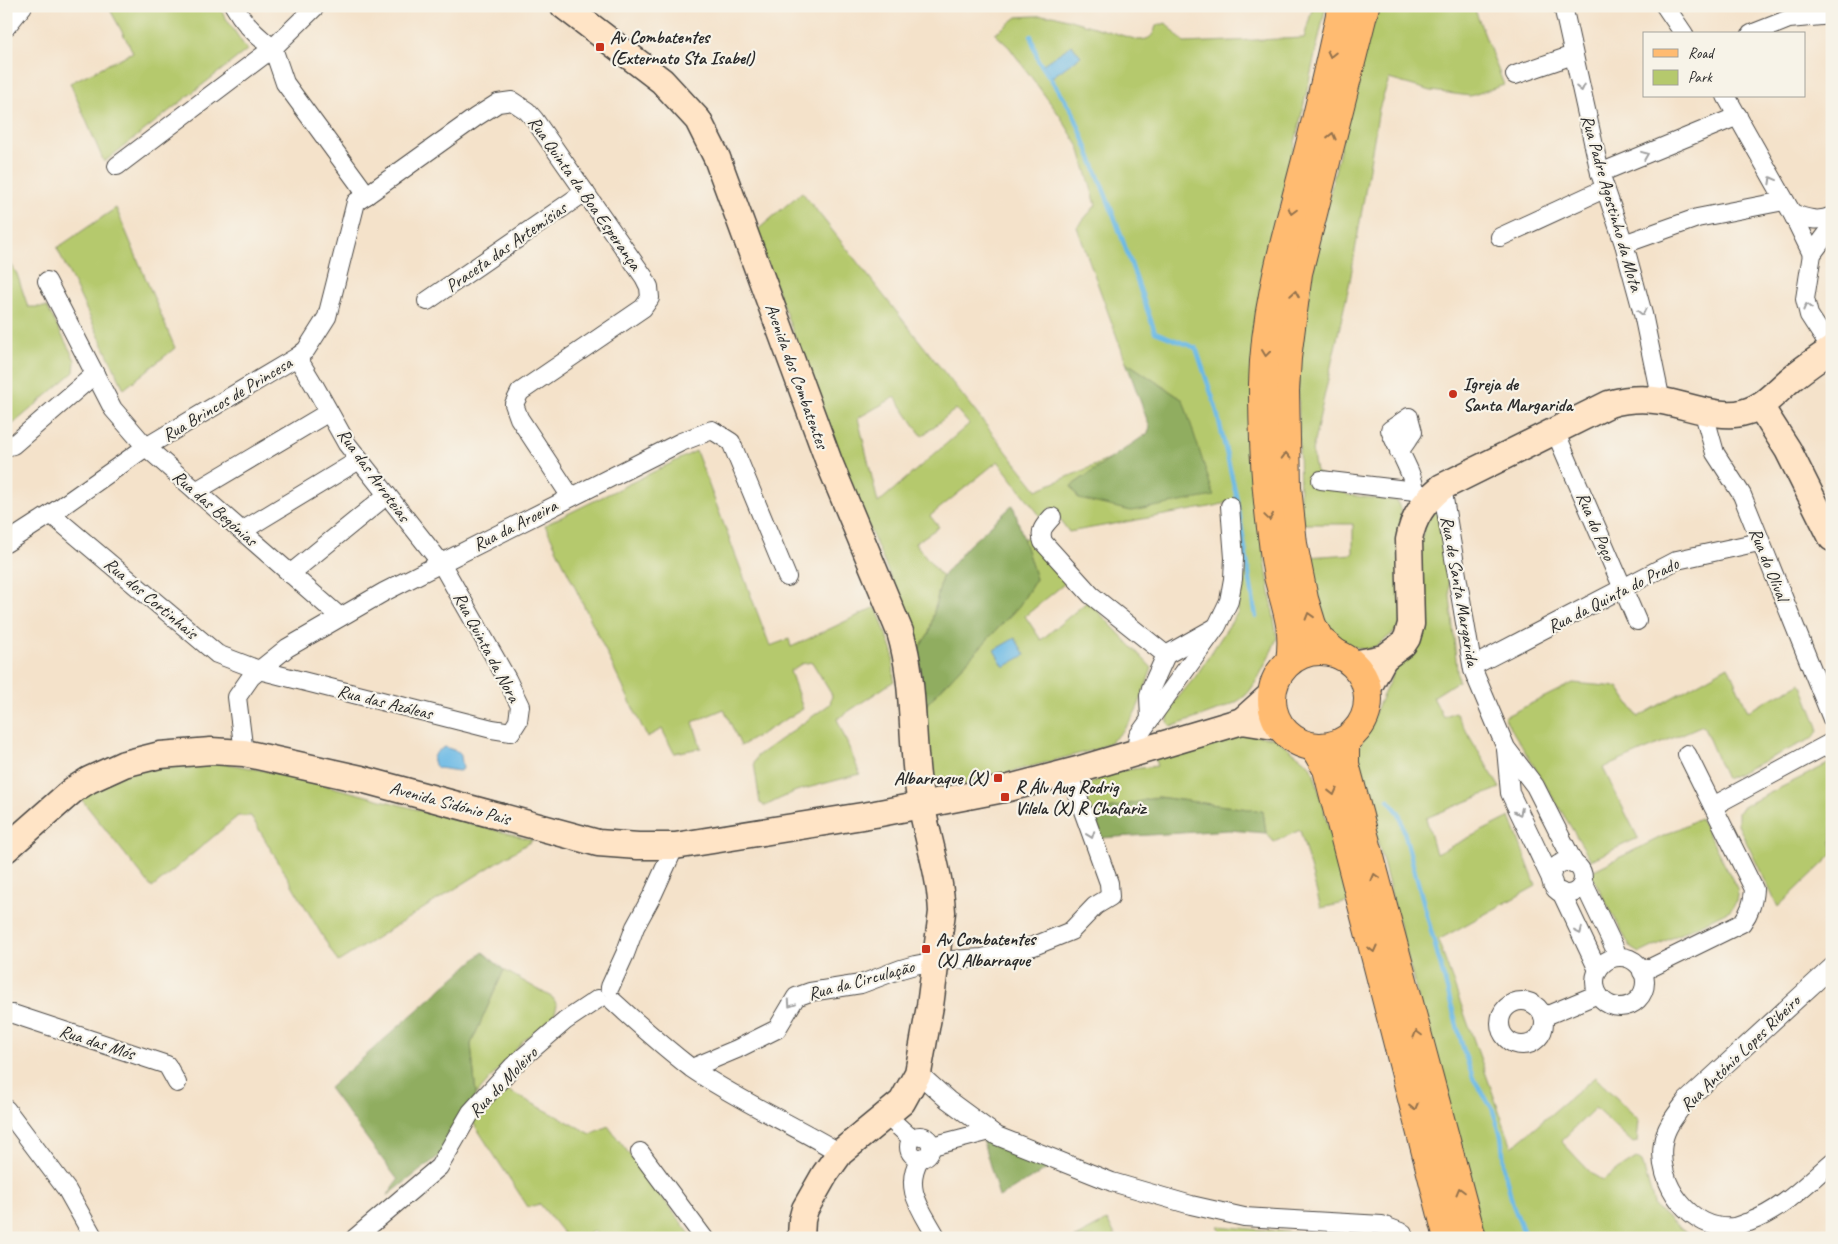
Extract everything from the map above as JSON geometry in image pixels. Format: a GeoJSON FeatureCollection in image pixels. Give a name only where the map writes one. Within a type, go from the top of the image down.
{"type":"FeatureCollection","features":[{"type":"Feature","properties":{"kind":"main road","name":"Avenida dos Combatentes"},"geometry":{"type":"LineString","coordinates":[[564,6],[662,82],[698,120],[717,158],[829,462],[900,632],[907,663],[921,804],[942,896],[936,961],[918,1073],[902,1102],[840,1153],[825,1174],[805,1209],[801,1238]]}},
{"type":"Feature","properties":{"kind":"main road"},"geometry":{"type":"LineString","coordinates":[[1290,661],[1292,648],[1290,622],[1278,576],[1266,496],[1263,428],[1265,357],[1281,254],[1342,6]]}},
{"type":"Feature","properties":{"kind":"main road"},"geometry":{"type":"LineString","coordinates":[[1365,6],[1298,273],[1286,358],[1285,391],[1286,487],[1293,544],[1304,599],[1312,625],[1320,640],[1345,659],[1362,676],[1368,690],[1368,705],[1364,719],[1356,731],[1345,741],[1330,746],[1314,747],[1301,744],[1289,737],[1274,716],[1272,694],[1275,681],[1282,669],[1290,661],[1306,653],[1322,651],[1345,659],[1384,658]]}},
{"type":"Feature","properties":{"kind":"main road"},"geometry":{"type":"LineString","coordinates":[[1368,690],[1384,658],[1403,644],[1410,632],[1409,540],[1414,519],[1429,492],[1609,404],[1620,401],[1632,399],[1661,400],[1733,415],[1745,413],[1760,406],[1792,378],[1831,349]]}},
{"type":"Feature","properties":{"kind":"main road"},"geometry":{"type":"LineString","coordinates":[[1760,406],[1788,450],[1832,538]]}},
{"type":"Feature","properties":{"kind":"main road"},"geometry":{"type":"LineString","coordinates":[[1242,721],[1272,694]]}},
{"type":"Feature","properties":{"kind":"main road","name":"Avenida Sidónio Pais"},"geometry":{"type":"LineString","coordinates":[[6,849],[73,790],[89,780],[124,764],[160,755],[211,751],[244,753],[361,779],[598,843],[675,846],[876,814],[1009,788],[1242,721]]}},
{"type":"Feature","properties":{"kind":"main road"},"geometry":{"type":"LineString","coordinates":[[1242,721],[1280,726]]}},
{"type":"Feature","properties":{"kind":"main road"},"geometry":{"type":"LineString","coordinates":[[1345,741],[1344,764],[1472,1238]]}},
{"type":"Feature","properties":{"kind":"main road"},"geometry":{"type":"LineString","coordinates":[[1314,747],[1327,769],[1448,1238]]}},
{"type":"Feature","properties":{"kind":"street"},"geometry":{"type":"LineString","coordinates":[[6,27],[23,6]]}},
{"type":"Feature","properties":{"kind":"street"},"geometry":{"type":"LineString","coordinates":[[234,6],[241,19],[256,36],[273,48],[285,83],[367,195]]}},
{"type":"Feature","properties":{"kind":"street"},"geometry":{"type":"LineString","coordinates":[[118,166],[273,48],[316,6]]}},
{"type":"Feature","properties":{"kind":"street","name":"Rua Padre Agostinho da Mota"},"geometry":{"type":"LineString","coordinates":[[1563,6],[1602,181],[1624,244],[1643,314],[1661,400]]}},
{"type":"Feature","properties":{"kind":"street"},"geometry":{"type":"LineString","coordinates":[[1665,6],[1683,32]]}},
{"type":"Feature","properties":{"kind":"street"},"geometry":{"type":"LineString","coordinates":[[1756,32],[1789,19],[1832,15]]}},
{"type":"Feature","properties":{"kind":"street"},"geometry":{"type":"LineString","coordinates":[[1515,75],[1574,55]]}},
{"type":"Feature","properties":{"kind":"street"},"geometry":{"type":"LineString","coordinates":[[1727,98],[1812,254]]}},
{"type":"Feature","properties":{"kind":"street","name":"Rua Quinta da Boa Esperança"},"geometry":{"type":"LineString","coordinates":[[367,195],[476,117],[498,103],[512,101],[527,111],[534,120],[644,277],[649,288],[650,298],[643,308],[520,392],[514,404],[520,418],[572,497]]}},
{"type":"Feature","properties":{"kind":"street"},"geometry":{"type":"LineString","coordinates":[[1500,237],[1602,181],[1738,116]]}},
{"type":"Feature","properties":{"kind":"street","name":"Praceta das Artemísias"},"geometry":{"type":"LineString","coordinates":[[427,301],[585,192]]}},
{"type":"Feature","properties":{"kind":"street","name":"Rua Brincos de Princesa"},"geometry":{"type":"LineString","coordinates":[[6,542],[51,514],[146,447],[297,358],[306,350],[327,317],[356,202],[367,195]]}},
{"type":"Feature","properties":{"kind":"street"},"geometry":{"type":"LineString","coordinates":[[1624,244],[1697,218],[1788,207],[1805,218],[1820,220],[1832,216]]}},
{"type":"Feature","properties":{"kind":"street"},"geometry":{"type":"LineString","coordinates":[[1831,349],[1809,315],[1805,299],[1812,254],[1832,227]]}},
{"type":"Feature","properties":{"kind":"street","name":"Rua das Begónias"},"geometry":{"type":"LineString","coordinates":[[47,280],[113,409],[146,447],[340,617]]}},
{"type":"Feature","properties":{"kind":"street","name":"Rua das Arroteias"},"geometry":{"type":"LineString","coordinates":[[297,358],[347,444],[441,563]]}},
{"type":"Feature","properties":{"kind":"street"},"geometry":{"type":"LineString","coordinates":[[6,447],[13,445],[95,374]]}},
{"type":"Feature","properties":{"kind":"street","name":"Rua do Olival"},"geometry":{"type":"LineString","coordinates":[[1703,410],[1715,453],[1742,496],[1832,719]]}},
{"type":"Feature","properties":{"kind":"street"},"geometry":{"type":"LineString","coordinates":[[196,491],[329,412]]}},
{"type":"Feature","properties":{"kind":"street","name":"Rua da Aroeira"},"geometry":{"type":"LineString","coordinates":[[244,753],[237,697],[251,677],[287,648],[384,592],[681,442],[712,430],[730,442],[786,577]]}},
{"type":"Feature","properties":{"kind":"street","name":"Rua do Poço"},"geometry":{"type":"LineString","coordinates":[[1555,431],[1637,621]]}},
{"type":"Feature","properties":{"kind":"street","name":"Rua de Santa Margarida"},"geometry":{"type":"LineString","coordinates":[[1399,452],[1414,479],[1429,492],[1473,666],[1506,748],[1535,786],[1574,863],[1581,870],[1583,875],[1582,882],[1615,949],[1617,957]]}},
{"type":"Feature","properties":{"kind":"street"},"geometry":{"type":"LineString","coordinates":[[242,531],[359,460]]}},
{"type":"Feature","properties":{"kind":"street"},"geometry":{"type":"LineString","coordinates":[[1321,480],[1429,492]]}},
{"type":"Feature","properties":{"kind":"street"},"geometry":{"type":"LineString","coordinates":[[290,574],[387,496]]}},
{"type":"Feature","properties":{"kind":"street"},"geometry":{"type":"LineString","coordinates":[[1136,752],[1138,736],[1218,626],[1229,601],[1234,558],[1230,506]]}},
{"type":"Feature","properties":{"kind":"street","name":"Rua dos Cortinhais"},"geometry":{"type":"LineString","coordinates":[[51,514],[217,654],[259,670]]}},
{"type":"Feature","properties":{"kind":"street"},"geometry":{"type":"LineString","coordinates":[[1052,517],[1041,530],[1040,535],[1043,542],[1090,595],[1166,655]]}},
{"type":"Feature","properties":{"kind":"street","name":"Rua da Quinta do Prado"},"geometry":{"type":"LineString","coordinates":[[1473,666],[1678,560],[1759,542]]}},
{"type":"Feature","properties":{"kind":"street","name":"Rua Quinta da Nora"},"geometry":{"type":"LineString","coordinates":[[441,563],[507,679],[520,706],[518,721],[511,732]]}},
{"type":"Feature","properties":{"kind":"street"},"geometry":{"type":"LineString","coordinates":[[1150,719],[1149,696],[1151,688],[1166,655],[1202,633],[1218,626]]}},
{"type":"Feature","properties":{"kind":"street","name":"Rua das Azáleas"},"geometry":{"type":"LineString","coordinates":[[259,670],[492,729],[511,732]]}},
{"type":"Feature","properties":{"kind":"street"},"geometry":{"type":"LineString","coordinates":[[1713,806],[1832,742]]}},
{"type":"Feature","properties":{"kind":"street","name":"Rua de Santa Margarida"},"geometry":{"type":"LineString","coordinates":[[1506,748],[1509,788],[1598,970]]}},
{"type":"Feature","properties":{"kind":"street"},"geometry":{"type":"LineString","coordinates":[[1642,972],[1742,923],[1750,912],[1753,902],[1754,889],[1687,754]]}},
{"type":"Feature","properties":{"kind":"street","name":"Rua da Circulação"},"geometry":{"type":"LineString","coordinates":[[692,1068],[777,1029],[796,997],[810,992],[861,984],[901,969],[936,961],[982,958],[1034,946],[1071,931],[1095,906],[1110,897],[1109,883],[1069,772]]}},
{"type":"Feature","properties":{"kind":"street"},"geometry":{"type":"LineString","coordinates":[[1509,788],[1520,779],[1531,782]]}},
{"type":"Feature","properties":{"kind":"street"},"geometry":{"type":"LineString","coordinates":[[675,846],[653,894],[635,927],[607,996],[647,1032],[692,1068],[720,1086],[840,1153]]}},
{"type":"Feature","properties":{"kind":"street"},"geometry":{"type":"LineString","coordinates":[[1574,863],[1559,864],[1552,873],[1557,888],[1574,892],[1582,882]]}},
{"type":"Feature","properties":{"kind":"street"},"geometry":{"type":"LineString","coordinates":[[1617,957],[1632,960],[1642,972],[1644,989],[1634,1002],[1626,1006],[1610,1005],[1598,994],[1595,978],[1598,970],[1609,960],[1617,957]]}},
{"type":"Feature","properties":{"kind":"street","name":"Rua António Lopes Ribeiro"},"geometry":{"type":"LineString","coordinates":[[1832,967],[1687,1100],[1674,1117],[1663,1141],[1662,1164],[1670,1186],[1685,1209],[1709,1225],[1735,1227],[1779,1208],[1832,1162]]}},
{"type":"Feature","properties":{"kind":"street"},"geometry":{"type":"LineString","coordinates":[[1543,1017],[1598,994]]}},
{"type":"Feature","properties":{"kind":"street","name":"Rua do Moleiro"},"geometry":{"type":"LineString","coordinates":[[355,1238],[439,1167],[471,1112],[513,1066],[566,1021],[607,996]]}},
{"type":"Feature","properties":{"kind":"street","name":"Rua das Mós"},"geometry":{"type":"LineString","coordinates":[[6,1014],[13,1014],[167,1065],[178,1083]]}},
{"type":"Feature","properties":{"kind":"street"},"geometry":{"type":"LineString","coordinates":[[918,1073],[948,1100],[997,1136],[1112,1182],[1191,1205],[1244,1217],[1382,1225],[1407,1236]]}},
{"type":"Feature","properties":{"kind":"street"},"geometry":{"type":"LineString","coordinates":[[6,1109],[68,1190],[94,1238]]}},
{"type":"Feature","properties":{"kind":"street"},"geometry":{"type":"LineString","coordinates":[[886,1115],[912,1139],[922,1136],[929,1139],[926,1152],[914,1169],[912,1180],[913,1195],[937,1238]]}},
{"type":"Feature","properties":{"kind":"street"},"geometry":{"type":"LineString","coordinates":[[926,1152],[990,1131]]}},
{"type":"Feature","properties":{"kind":"street"},"geometry":{"type":"LineString","coordinates":[[640,1152],[704,1238]]}},
{"type":"Feature","properties":{"kind":"green space"},"geometry":{"type":"Polygon","coordinates":[[[108,6],[218,6],[247,50],[104,162],[70,83],[133,52],[108,6]]]}},
{"type":"Feature","properties":{"kind":"green space"},"geometry":{"type":"Polygon","coordinates":[[[1313,6],[1326,6],[1275,232],[1255,494],[1277,638],[1255,684],[1246,695],[1231,705],[1171,727],[1168,722],[1168,713],[1171,706],[1196,676],[1238,612],[1233,501],[1215,506],[1069,532],[1051,507],[1041,517],[998,461],[930,516],[939,527],[915,543],[942,577],[929,633],[919,648],[916,636],[855,495],[755,232],[802,192],[1037,490],[1112,458],[1071,486],[1079,499],[1183,400],[1126,362],[1077,227],[1096,205],[1079,147],[1060,116],[1009,47],[995,34],[1017,17],[1053,15],[1138,40],[1150,37],[1156,26],[1166,23],[1184,43],[1304,38],[1313,6]],[[895,397],[858,418],[878,503],[969,424],[956,409],[922,436],[895,397]]]}},
{"type":"Feature","properties":{"kind":"green space"},"geometry":{"type":"Polygon","coordinates":[[[1373,6],[1478,6],[1475,10],[1504,85],[1470,96],[1431,91],[1389,79],[1379,109],[1350,281],[1312,451],[1316,471],[1348,495],[1397,501],[1401,511],[1403,618],[1397,630],[1377,646],[1365,650],[1345,644],[1330,632],[1320,620],[1307,557],[1353,554],[1353,524],[1303,524],[1300,505],[1298,375],[1306,311],[1317,249],[1373,6]]]}},
{"type":"Feature","properties":{"kind":"green space"},"geometry":{"type":"Polygon","coordinates":[[[116,208],[175,348],[124,389],[57,248],[116,208]]]}},
{"type":"Feature","properties":{"kind":"green space"},"geometry":{"type":"Polygon","coordinates":[[[6,256],[17,274],[28,307],[47,307],[75,360],[74,372],[6,430],[6,256]]]}},
{"type":"Feature","properties":{"kind":"green space"},"geometry":{"type":"Polygon","coordinates":[[[1126,362],[1183,400],[1214,496],[1131,511],[1079,499],[1071,486],[1148,433],[1150,428],[1126,362]]]}},
{"type":"Feature","properties":{"kind":"green space"},"geometry":{"type":"Polygon","coordinates":[[[696,451],[770,646],[789,639],[791,647],[876,607],[893,652],[894,681],[837,719],[860,774],[796,791],[765,806],[760,803],[754,763],[757,756],[830,704],[832,695],[812,662],[801,664],[790,671],[803,709],[741,746],[724,709],[693,722],[701,748],[674,753],[662,729],[647,737],[545,525],[696,451]]]}},
{"type":"Feature","properties":{"kind":"green space"},"geometry":{"type":"Polygon","coordinates":[[[1013,505],[1036,579],[1019,606],[922,709],[919,648],[929,633],[942,577],[967,547],[1013,505]]]}},
{"type":"Feature","properties":{"kind":"green space"},"geometry":{"type":"Polygon","coordinates":[[[1442,509],[1458,681],[1433,697],[1443,717],[1455,712],[1500,788],[1426,818],[1436,854],[1510,817],[1536,886],[1438,940],[1512,1147],[1595,1077],[1639,1120],[1637,1142],[1633,1143],[1595,1108],[1561,1141],[1592,1174],[1602,1180],[1636,1158],[1642,1162],[1655,1207],[1692,1238],[1480,1238],[1358,765],[1359,747],[1396,667],[1421,636],[1420,544],[1427,516],[1442,509]]]}},
{"type":"Feature","properties":{"kind":"green space"},"geometry":{"type":"Polygon","coordinates":[[[1031,536],[1069,580],[1025,616],[1041,640],[1088,601],[1152,668],[1142,697],[1133,716],[1122,732],[1097,749],[947,789],[932,786],[929,783],[922,709],[1019,606],[1036,579],[1023,539],[1031,536]]]}},
{"type":"Feature","properties":{"kind":"green space"},"geometry":{"type":"Polygon","coordinates":[[[1728,666],[1748,711],[1801,683],[1818,731],[1813,738],[1726,779],[1703,725],[1603,768],[1638,838],[1591,860],[1504,717],[1573,683],[1618,687],[1638,717],[1728,666]]]}},
{"type":"Feature","properties":{"kind":"green space"},"geometry":{"type":"Polygon","coordinates":[[[1235,733],[1275,738],[1308,763],[1314,773],[1349,902],[1321,908],[1300,830],[1274,842],[1266,833],[1263,811],[1158,797],[1092,813],[1084,788],[1109,772],[1157,766],[1154,757],[1235,733]]]}},
{"type":"Feature","properties":{"kind":"green space"},"geometry":{"type":"Polygon","coordinates":[[[218,762],[283,774],[533,840],[338,962],[251,816],[238,816],[152,888],[78,795],[130,771],[218,762]]]}},
{"type":"Feature","properties":{"kind":"green space"},"geometry":{"type":"Polygon","coordinates":[[[1832,762],[1832,855],[1778,907],[1738,825],[1738,813],[1742,807],[1832,762]]]}},
{"type":"Feature","properties":{"kind":"green space"},"geometry":{"type":"Polygon","coordinates":[[[1158,797],[1263,811],[1266,833],[1229,830],[1100,838],[1092,813],[1158,797]]]}},
{"type":"Feature","properties":{"kind":"green space"},"geometry":{"type":"Polygon","coordinates":[[[1700,818],[1738,890],[1736,902],[1730,910],[1640,953],[1630,947],[1592,876],[1594,870],[1700,818]]]}},
{"type":"Feature","properties":{"kind":"green space"},"geometry":{"type":"Polygon","coordinates":[[[483,952],[504,970],[471,1044],[476,1095],[444,1152],[387,1196],[398,1180],[329,1088],[483,952]]]}},
{"type":"Feature","properties":{"kind":"green space"},"geometry":{"type":"Polygon","coordinates":[[[504,970],[553,998],[557,1005],[554,1016],[524,1040],[476,1095],[471,1044],[504,970]]]}},
{"type":"Feature","properties":{"kind":"green space"},"geometry":{"type":"Polygon","coordinates":[[[505,1089],[591,1134],[608,1126],[693,1238],[599,1238],[594,1231],[581,1238],[567,1238],[540,1204],[528,1207],[472,1121],[505,1089]]]}},
{"type":"Feature","properties":{"kind":"green space"},"geometry":{"type":"Polygon","coordinates":[[[982,1138],[1049,1168],[999,1197],[982,1138]]]}},
{"type":"Feature","properties":{"kind":"green space"},"geometry":{"type":"Polygon","coordinates":[[[1107,1221],[1117,1238],[1075,1238],[1107,1221]]]}},
{"type":"Feature","properties":{"kind":"green space"},"geometry":{"type":"Polygon","coordinates":[[[1218,1226],[1348,1238],[1223,1238],[1218,1226]]]}},
{"type":"Feature","properties":{"kind":"water"},"geometry":{"type":"Polygon","coordinates":[[[1072,45],[1081,56],[1052,77],[1043,64],[1072,45]]]}},
{"type":"Feature","properties":{"kind":"water"},"geometry":{"type":"Polygon","coordinates":[[[1015,638],[1025,655],[1004,667],[994,650],[1015,638]]]}},
{"type":"Feature","properties":{"kind":"water"},"geometry":{"type":"Polygon","coordinates":[[[445,747],[459,752],[463,769],[459,771],[438,768],[435,765],[433,762],[434,756],[445,747]]]}},
{"type":"Feature","properties":{"kind":"waterway"},"geometry":{"type":"LineString","coordinates":[[1031,36],[1038,60],[1073,112],[1117,224],[1155,332],[1196,348],[1216,408],[1237,499],[1256,617]]}},
{"type":"Feature","properties":{"kind":"waterway"},"geometry":{"type":"LineString","coordinates":[[1388,800],[1399,813],[1465,1055],[1473,1078],[1492,1108],[1501,1135],[1505,1173],[1524,1238]]}},
{"type":"Feature","properties":{"kind":"place","name":"Av Combatentes (Externato Sta Isabel)"},"geometry":{"type":"Point","coordinates":[600,47]}},
{"type":"Feature","properties":{"kind":"place","name":"Igreja de Santa Margarida"},"geometry":{"type":"Point","coordinates":[1453,394]}},
{"type":"Feature","properties":{"kind":"place","name":"Albarraque (X)"},"geometry":{"type":"Point","coordinates":[998,778]}},
{"type":"Feature","properties":{"kind":"place","name":"R Álv Aug Rodrig Vilela (X) R Chafariz"},"geometry":{"type":"Point","coordinates":[1005,797]}},
{"type":"Feature","properties":{"kind":"place","name":"Av Combatentes (X) Albarraque"},"geometry":{"type":"Point","coordinates":[926,949]}}]}
